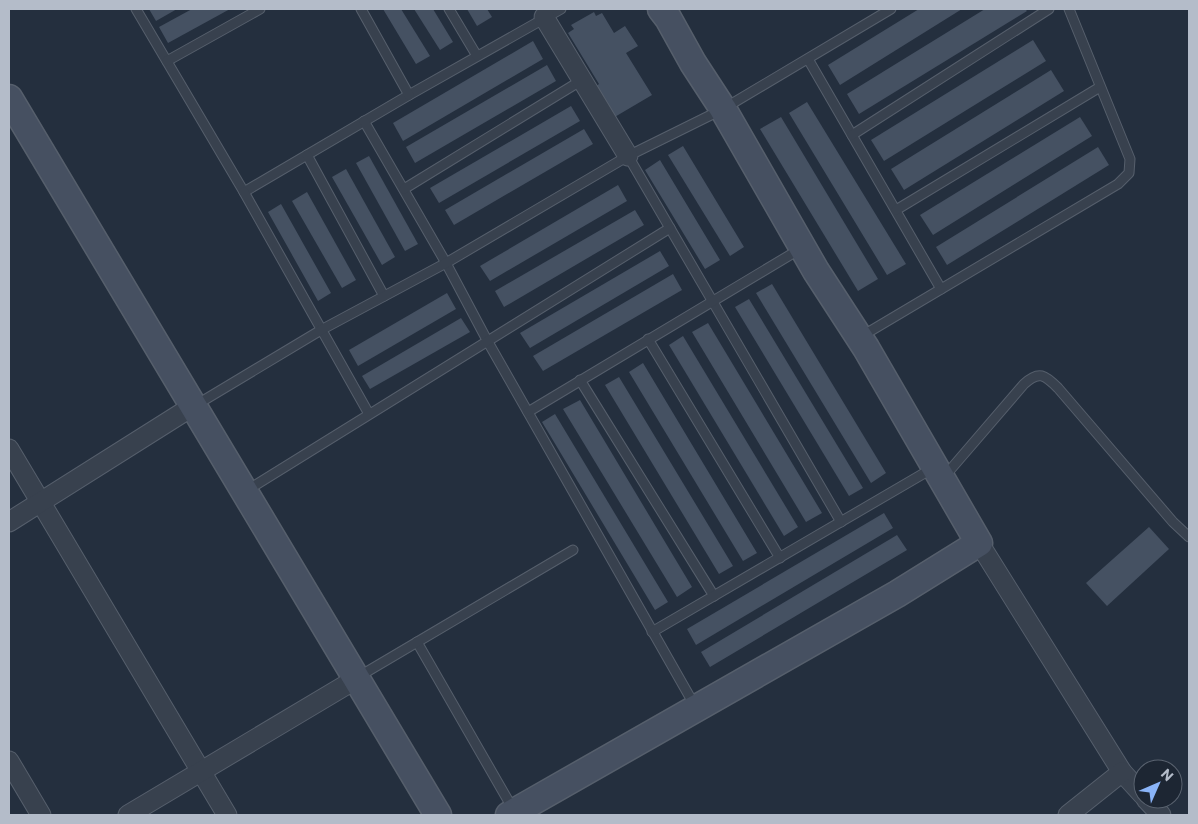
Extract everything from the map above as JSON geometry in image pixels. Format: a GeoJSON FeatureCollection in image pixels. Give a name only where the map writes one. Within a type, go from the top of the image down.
{"type":"FeatureCollection","features":[{"type":"Feature","properties":{"kind":"street"},"geometry":{"type":"LineString","coordinates":[[661,9],[723,109],[802,248],[860,338],[1002,583],[1122,772],[1133,784]]}},
{"type":"Feature","properties":{"kind":"street"},"geometry":{"type":"LineString","coordinates":[[541,13],[628,156]]}},
{"type":"Feature","properties":{"kind":"street"},"geometry":{"type":"LineString","coordinates":[[9,98],[438,815]]}},
{"type":"Feature","properties":{"kind":"street"},"geometry":{"type":"LineString","coordinates":[[9,522],[193,406]]}},
{"type":"Feature","properties":{"kind":"street"},"geometry":{"type":"LineString","coordinates":[[9,448],[227,815]]}},
{"type":"Feature","properties":{"kind":"street"},"geometry":{"type":"LineString","coordinates":[[512,814],[897,594],[979,543]]}},
{"type":"Feature","properties":{"kind":"street"},"geometry":{"type":"LineString","coordinates":[[128,815],[356,678]]}},
{"type":"Feature","properties":{"kind":"street"},"geometry":{"type":"LineString","coordinates":[[9,761],[41,815]]}},
{"type":"Feature","properties":{"kind":"street"},"geometry":{"type":"LineString","coordinates":[[1068,815],[1122,772]]}},
{"type":"Feature","properties":{"kind":"lane"},"geometry":{"type":"LineString","coordinates":[[136,9],[244,192],[369,414]]}},
{"type":"Feature","properties":{"kind":"lane"},"geometry":{"type":"LineString","coordinates":[[167,61],[260,9]]}},
{"type":"Feature","properties":{"kind":"lane"},"geometry":{"type":"LineString","coordinates":[[361,9],[409,95]]}},
{"type":"Feature","properties":{"kind":"lane"},"geometry":{"type":"LineString","coordinates":[[449,9],[477,56]]}},
{"type":"Feature","properties":{"kind":"lane"},"geometry":{"type":"LineString","coordinates":[[244,192],[477,56],[541,13],[561,9]]}},
{"type":"Feature","properties":{"kind":"lane"},"geometry":{"type":"LineString","coordinates":[[193,406],[321,330],[446,263],[628,156],[723,109],[891,9]]}},
{"type":"Feature","properties":{"kind":"lane"},"geometry":{"type":"LineString","coordinates":[[852,135],[1049,9]]}},
{"type":"Feature","properties":{"kind":"lane"},"geometry":{"type":"LineString","coordinates":[[860,338],[1118,184],[1129,173],[1130,159],[1069,9]]}},
{"type":"Feature","properties":{"kind":"lane"},"geometry":{"type":"LineString","coordinates":[[808,59],[941,289]]}},
{"type":"Feature","properties":{"kind":"lane"},"geometry":{"type":"LineString","coordinates":[[404,189],[582,80]]}},
{"type":"Feature","properties":{"kind":"lane"},"geometry":{"type":"LineString","coordinates":[[896,210],[1100,87]]}},
{"type":"Feature","properties":{"kind":"lane"},"geometry":{"type":"LineString","coordinates":[[364,121],[696,708]]}},
{"type":"Feature","properties":{"kind":"lane"},"geometry":{"type":"LineString","coordinates":[[308,154],[384,296]]}},
{"type":"Feature","properties":{"kind":"lane"},"geometry":{"type":"LineString","coordinates":[[628,156],[841,522]]}},
{"type":"Feature","properties":{"kind":"lane"},"geometry":{"type":"LineString","coordinates":[[245,492],[670,228]]}},
{"type":"Feature","properties":{"kind":"lane"},"geometry":{"type":"LineString","coordinates":[[528,412],[802,248]]}},
{"type":"Feature","properties":{"kind":"lane"},"geometry":{"type":"LineString","coordinates":[[648,339],[780,558]]}},
{"type":"Feature","properties":{"kind":"lane"},"geometry":{"type":"LineString","coordinates":[[652,632],[841,522],[938,473],[1032,376],[1041,375],[1048,378],[1058,388],[1173,522],[1189,537]]}},
{"type":"Feature","properties":{"kind":"lane"},"geometry":{"type":"LineString","coordinates":[[580,380],[714,596]]}},
{"type":"Feature","properties":{"kind":"lane"},"geometry":{"type":"LineString","coordinates":[[356,678],[573,550]]}},
{"type":"Feature","properties":{"kind":"lane"},"geometry":{"type":"LineString","coordinates":[[418,642],[512,814]]}},
{"type":"Feature","properties":{"kind":"building"},"geometry":{"type":"Polygon","coordinates":[[[149,9],[177,9],[156,21],[149,9]]]}},
{"type":"Feature","properties":{"kind":"building"},"geometry":{"type":"Polygon","coordinates":[[[192,9],[230,9],[168,43],[159,27],[192,9]]]}},
{"type":"Feature","properties":{"kind":"building"},"geometry":{"type":"Polygon","coordinates":[[[383,9],[401,9],[430,56],[416,64],[383,9]]]}},
{"type":"Feature","properties":{"kind":"building"},"geometry":{"type":"Polygon","coordinates":[[[414,9],[433,9],[453,42],[440,50],[414,9]]]}},
{"type":"Feature","properties":{"kind":"building"},"geometry":{"type":"Polygon","coordinates":[[[467,9],[487,9],[492,17],[477,26],[467,9]]]}},
{"type":"Feature","properties":{"kind":"building"},"geometry":{"type":"Polygon","coordinates":[[[919,9],[962,9],[840,85],[828,65],[919,9]]]}},
{"type":"Feature","properties":{"kind":"building"},"geometry":{"type":"Polygon","coordinates":[[[985,9],[1025,9],[1027,11],[859,114],[847,94],[985,9]]]}},
{"type":"Feature","properties":{"kind":"building"},"geometry":{"type":"Polygon","coordinates":[[[594,12],[596,16],[602,13],[614,33],[625,26],[638,46],[626,53],[652,95],[613,118],[595,87],[599,84],[568,33],[574,29],[571,25],[594,12]]]}},
{"type":"Feature","properties":{"kind":"building"},"geometry":{"type":"Polygon","coordinates":[[[1033,40],[1046,61],[884,161],[871,140],[1033,40]]]}},
{"type":"Feature","properties":{"kind":"building"},"geometry":{"type":"Polygon","coordinates":[[[533,41],[543,59],[403,141],[393,123],[533,41]]]}},
{"type":"Feature","properties":{"kind":"building"},"geometry":{"type":"Polygon","coordinates":[[[547,65],[556,81],[415,163],[406,147],[547,65]]]}},
{"type":"Feature","properties":{"kind":"building"},"geometry":{"type":"Polygon","coordinates":[[[1051,70],[1064,91],[904,190],[891,169],[1051,70]]]}},
{"type":"Feature","properties":{"kind":"building"},"geometry":{"type":"Polygon","coordinates":[[[807,102],[906,264],[887,275],[789,113],[807,102]]]}},
{"type":"Feature","properties":{"kind":"building"},"geometry":{"type":"Polygon","coordinates":[[[571,106],[580,121],[439,203],[430,188],[571,106]]]}},
{"type":"Feature","properties":{"kind":"building"},"geometry":{"type":"Polygon","coordinates":[[[781,117],[878,279],[858,291],[760,129],[781,117]]]}},
{"type":"Feature","properties":{"kind":"building"},"geometry":{"type":"Polygon","coordinates":[[[1080,117],[1092,136],[933,235],[920,215],[1080,117]]]}},
{"type":"Feature","properties":{"kind":"building"},"geometry":{"type":"Polygon","coordinates":[[[584,129],[593,144],[454,225],[445,210],[584,129]]]}},
{"type":"Feature","properties":{"kind":"building"},"geometry":{"type":"Polygon","coordinates":[[[683,146],[744,247],[730,256],[668,155],[683,146]]]}},
{"type":"Feature","properties":{"kind":"building"},"geometry":{"type":"Polygon","coordinates":[[[1098,147],[1109,165],[947,265],[936,247],[1098,147]]]}},
{"type":"Feature","properties":{"kind":"building"},"geometry":{"type":"Polygon","coordinates":[[[369,156],[418,244],[405,251],[356,163],[369,156]]]}},
{"type":"Feature","properties":{"kind":"building"},"geometry":{"type":"Polygon","coordinates":[[[660,160],[720,260],[705,269],[645,170],[660,160]]]}},
{"type":"Feature","properties":{"kind":"building"},"geometry":{"type":"Polygon","coordinates":[[[346,169],[395,257],[382,265],[332,177],[346,169]]]}},
{"type":"Feature","properties":{"kind":"building"},"geometry":{"type":"Polygon","coordinates":[[[618,185],[627,201],[490,281],[480,266],[618,185]]]}},
{"type":"Feature","properties":{"kind":"building"},"geometry":{"type":"Polygon","coordinates":[[[307,192],[356,280],[342,288],[292,201],[307,192]]]}},
{"type":"Feature","properties":{"kind":"building"},"geometry":{"type":"Polygon","coordinates":[[[281,204],[331,293],[318,301],[268,212],[281,204]]]}},
{"type":"Feature","properties":{"kind":"building"},"geometry":{"type":"Polygon","coordinates":[[[635,210],[644,225],[504,307],[495,291],[635,210]]]}},
{"type":"Feature","properties":{"kind":"building"},"geometry":{"type":"Polygon","coordinates":[[[660,251],[669,266],[530,348],[520,333],[660,251]]]}},
{"type":"Feature","properties":{"kind":"building"},"geometry":{"type":"Polygon","coordinates":[[[673,274],[682,290],[543,371],[533,356],[673,274]]]}},
{"type":"Feature","properties":{"kind":"building"},"geometry":{"type":"Polygon","coordinates":[[[772,284],[886,473],[871,483],[756,293],[772,284]]]}},
{"type":"Feature","properties":{"kind":"building"},"geometry":{"type":"Polygon","coordinates":[[[447,293],[456,309],[358,366],[349,350],[447,293]]]}},
{"type":"Feature","properties":{"kind":"building"},"geometry":{"type":"Polygon","coordinates":[[[749,299],[863,488],[849,496],[735,307],[749,299]]]}},
{"type":"Feature","properties":{"kind":"building"},"geometry":{"type":"Polygon","coordinates":[[[461,318],[470,332],[370,389],[362,376],[461,318]]]}},
{"type":"Feature","properties":{"kind":"building"},"geometry":{"type":"Polygon","coordinates":[[[708,323],[822,513],[806,522],[692,332],[708,323]]]}},
{"type":"Feature","properties":{"kind":"building"},"geometry":{"type":"Polygon","coordinates":[[[683,336],[798,527],[784,536],[669,345],[683,336]]]}},
{"type":"Feature","properties":{"kind":"building"},"geometry":{"type":"Polygon","coordinates":[[[643,363],[757,553],[743,561],[629,372],[643,363]]]}},
{"type":"Feature","properties":{"kind":"building"},"geometry":{"type":"Polygon","coordinates":[[[619,377],[733,566],[719,574],[605,385],[619,377]]]}},
{"type":"Feature","properties":{"kind":"building"},"geometry":{"type":"Polygon","coordinates":[[[580,400],[692,587],[677,597],[563,409],[580,400]]]}},
{"type":"Feature","properties":{"kind":"building"},"geometry":{"type":"Polygon","coordinates":[[[555,414],[668,602],[655,610],[542,422],[555,414]]]}},
{"type":"Feature","properties":{"kind":"building"},"geometry":{"type":"Polygon","coordinates":[[[884,513],[893,528],[696,645],[687,629],[884,513]]]}},
{"type":"Feature","properties":{"kind":"building"},"geometry":{"type":"Polygon","coordinates":[[[1149,527],[1169,549],[1107,606],[1086,583],[1149,527]]]}},
{"type":"Feature","properties":{"kind":"building"},"geometry":{"type":"Polygon","coordinates":[[[897,535],[907,550],[710,667],[701,652],[897,535]]]}}]}
